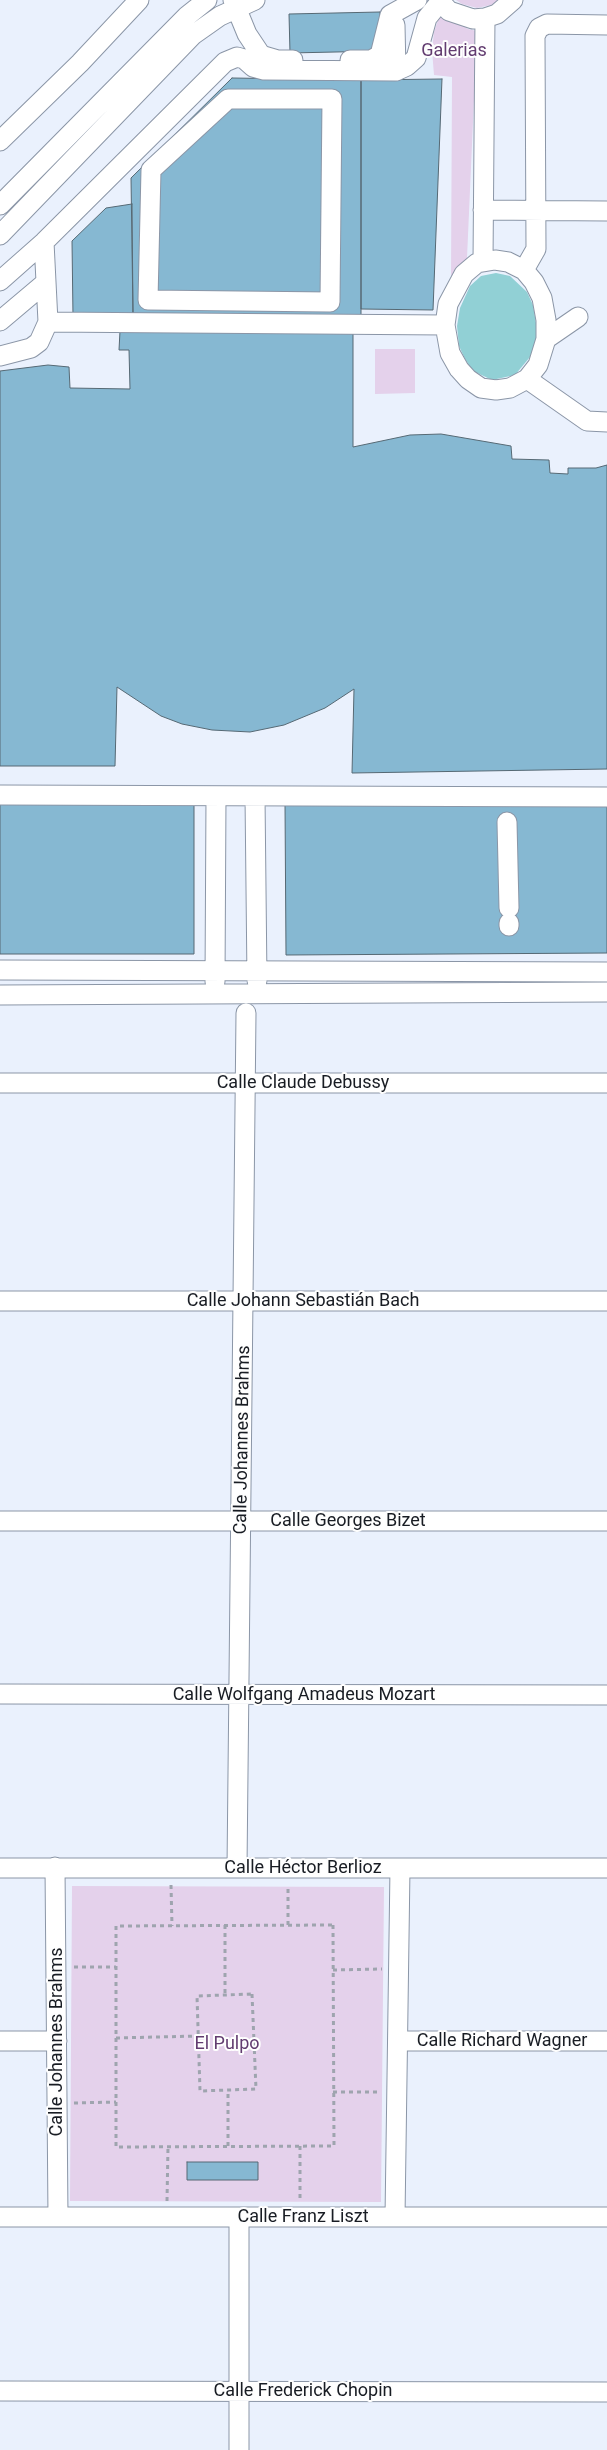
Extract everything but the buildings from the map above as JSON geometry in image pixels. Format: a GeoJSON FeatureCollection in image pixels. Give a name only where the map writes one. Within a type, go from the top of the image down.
{"type":"FeatureCollection","features":[{"type":"Feature","properties":{"kind":"street"},"geometry":{"type":"LineString","coordinates":[[0,141],[80,63],[140,0]]}},
{"type":"Feature","properties":{"kind":"street"},"geometry":{"type":"LineString","coordinates":[[0,205],[187,16],[207,0]]}},
{"type":"Feature","properties":{"kind":"street"},"geometry":{"type":"LineString","coordinates":[[0,235],[193,35],[235,4],[255,0]]}},
{"type":"Feature","properties":{"kind":"street"},"geometry":{"type":"LineString","coordinates":[[235,4],[247,34],[261,55],[278,60],[371,60],[380,55],[387,20],[395,11],[418,0]]}},
{"type":"Feature","properties":{"kind":"street"},"geometry":{"type":"LineString","coordinates":[[0,281],[44,242],[225,62],[237,57],[244,59],[254,67],[264,70],[396,70],[407,66],[416,58],[428,18],[440,1],[460,16],[485,18],[497,14],[513,0]]}},
{"type":"Feature","properties":{"kind":"street"},"geometry":{"type":"LineString","coordinates":[[395,11],[396,70]]}},
{"type":"Feature","properties":{"kind":"street"},"geometry":{"type":"LineString","coordinates":[[483,262],[485,18]]}},
{"type":"Feature","properties":{"kind":"street"},"geometry":{"type":"LineString","coordinates":[[524,270],[536,249],[536,36],[539,28],[547,24],[607,24]]}},
{"type":"Feature","properties":{"kind":"street"},"geometry":{"type":"LineString","coordinates":[[228,99],[332,99],[330,302],[148,300],[151,170],[191,133],[228,99]]}},
{"type":"Feature","properties":{"kind":"street"},"geometry":{"type":"LineString","coordinates":[[483,210],[607,211]]}},
{"type":"Feature","properties":{"kind":"street"},"geometry":{"type":"LineString","coordinates":[[0,356],[31,348],[39,342],[48,322],[44,242]]}},
{"type":"Feature","properties":{"kind":"street"},"geometry":{"type":"LineString","coordinates":[[495,260],[508,262],[524,270],[534,282],[542,298],[546,320],[546,339],[538,365],[527,379],[510,388],[496,390],[481,388],[468,379],[450,353],[445,325],[448,304],[454,288],[464,274],[477,263],[495,260]]}},
{"type":"Feature","properties":{"kind":"street"},"geometry":{"type":"LineString","coordinates":[[0,321],[45,283]]}},
{"type":"Feature","properties":{"kind":"street"},"geometry":{"type":"LineString","coordinates":[[546,339],[578,317]]}},
{"type":"Feature","properties":{"kind":"street"},"geometry":{"type":"LineString","coordinates":[[48,322],[445,325]]}},
{"type":"Feature","properties":{"kind":"street"},"geometry":{"type":"LineString","coordinates":[[527,379],[588,421],[607,422]]}},
{"type":"Feature","properties":{"kind":"street"},"geometry":{"type":"LineString","coordinates":[[0,795],[607,797]]}},
{"type":"Feature","properties":{"kind":"street"},"geometry":{"type":"LineString","coordinates":[[215,994],[216,796]]}},
{"type":"Feature","properties":{"kind":"street"},"geometry":{"type":"LineString","coordinates":[[255,796],[257,995]]}},
{"type":"Feature","properties":{"kind":"street"},"geometry":{"type":"LineString","coordinates":[[507,822],[509,919]]}},
{"type":"Feature","properties":{"kind":"street"},"geometry":{"type":"LineString","coordinates":[[0,970],[607,972]]}},
{"type":"Feature","properties":{"kind":"street"},"geometry":{"type":"LineString","coordinates":[[0,995],[607,992]]}},
{"type":"Feature","properties":{"kind":"street","name":"Calle Johannes Brahms"},"geometry":{"type":"LineString","coordinates":[[237,1867],[246,1013]]}},
{"type":"Feature","properties":{"kind":"street","name":"Calle Claude Debussy"},"geometry":{"type":"LineString","coordinates":[[0,1083],[607,1083]]}},
{"type":"Feature","properties":{"kind":"street","name":"Calle Johann Sebastián Bach"},"geometry":{"type":"LineString","coordinates":[[0,1301],[607,1301]]}},
{"type":"Feature","properties":{"kind":"street","name":"Calle Georges Bizet"},"geometry":{"type":"LineString","coordinates":[[0,1521],[607,1521]]}},
{"type":"Feature","properties":{"kind":"street","name":"Calle Wolfgang Amadeus Mozart"},"geometry":{"type":"LineString","coordinates":[[0,1694],[607,1695]]}},
{"type":"Feature","properties":{"kind":"street","name":"Calle Johannes Brahms"},"geometry":{"type":"LineString","coordinates":[[55,1867],[58,2218]]}},
{"type":"Feature","properties":{"kind":"street","name":"Calle Héctor Berlioz"},"geometry":{"type":"LineString","coordinates":[[0,1868],[607,1868]]}},
{"type":"Feature","properties":{"kind":"street"},"geometry":{"type":"LineString","coordinates":[[395,2217],[400,1868]]}},
{"type":"Feature","properties":{"kind":"street"},"geometry":{"type":"LineString","coordinates":[[0,2041],[57,2041]]}},
{"type":"Feature","properties":{"kind":"street","name":"Calle Richard Wagner"},"geometry":{"type":"LineString","coordinates":[[398,2041],[607,2041]]}},
{"type":"Feature","properties":{"kind":"street","name":"Calle Franz Liszt"},"geometry":{"type":"LineString","coordinates":[[0,2217],[607,2217]]}},
{"type":"Feature","properties":{"kind":"street"},"geometry":{"type":"LineString","coordinates":[[239,2217],[239,2450]]}},
{"type":"Feature","properties":{"kind":"street","name":"Calle Frederick Chopin"},"geometry":{"type":"LineString","coordinates":[[0,2391],[607,2392]]}},
{"type":"Feature","properties":{"kind":"path"},"geometry":{"type":"LineString","coordinates":[[171,1867],[172,1926]]}},
{"type":"Feature","properties":{"kind":"path"},"geometry":{"type":"LineString","coordinates":[[288,1868],[288,1925]]}},
{"type":"Feature","properties":{"kind":"path"},"geometry":{"type":"LineString","coordinates":[[225,1925],[225,1995]]}},
{"type":"Feature","properties":{"kind":"path"},"geometry":{"type":"LineString","coordinates":[[225,1925],[333,1925],[334,2146],[116,2147],[116,1926],[225,1925]]}},
{"type":"Feature","properties":{"kind":"path"},"geometry":{"type":"LineString","coordinates":[[56,1967],[116,1967]]}},
{"type":"Feature","properties":{"kind":"path"},"geometry":{"type":"LineString","coordinates":[[333,1970],[399,1969]]}},
{"type":"Feature","properties":{"kind":"path"},"geometry":{"type":"LineString","coordinates":[[252,1994],[256,2089],[200,2091],[197,1996],[225,1995],[252,1994]]}},
{"type":"Feature","properties":{"kind":"path"},"geometry":{"type":"LineString","coordinates":[[116,2038],[198,2036]]}},
{"type":"Feature","properties":{"kind":"path"},"geometry":{"type":"LineString","coordinates":[[228,2090],[228,2146]]}},
{"type":"Feature","properties":{"kind":"path"},"geometry":{"type":"LineString","coordinates":[[333,2092],[397,2092]]}},
{"type":"Feature","properties":{"kind":"path"},"geometry":{"type":"LineString","coordinates":[[58,2103],[116,2102]]}},
{"type":"Feature","properties":{"kind":"path"},"geometry":{"type":"LineString","coordinates":[[300,2146],[300,2217]]}},
{"type":"Feature","properties":{"kind":"path"},"geometry":{"type":"LineString","coordinates":[[166,2217],[168,2147]]}},
{"type":"Feature","properties":{"kind":"green space"},"geometry":{"type":"Polygon","coordinates":[[[456,0],[499,0],[491,5],[477,8],[462,4],[456,0]]]}},
{"type":"Feature","properties":{"kind":"green space","name":"Galerias"},"geometry":{"type":"Polygon","coordinates":[[[441,11],[468,29],[477,31],[467,258],[451,279],[452,77],[434,75],[432,50],[434,32],[441,11]]]}},
{"type":"Feature","properties":{"kind":"green space"},"geometry":{"type":"Polygon","coordinates":[[[375,349],[415,349],[415,393],[375,394],[375,349]]]}},
{"type":"Feature","properties":{"kind":"green space","name":"El Pulpo"},"geometry":{"type":"Polygon","coordinates":[[[72,1886],[384,1887],[381,2202],[70,2201],[72,1886]]]}},
{"type":"Feature","properties":{"kind":"water"},"geometry":{"type":"Polygon","coordinates":[[[496,273],[510,276],[527,292],[533,305],[536,340],[530,357],[515,375],[492,380],[473,371],[465,359],[459,346],[457,326],[460,308],[470,286],[481,276],[496,273]]]}}]}
